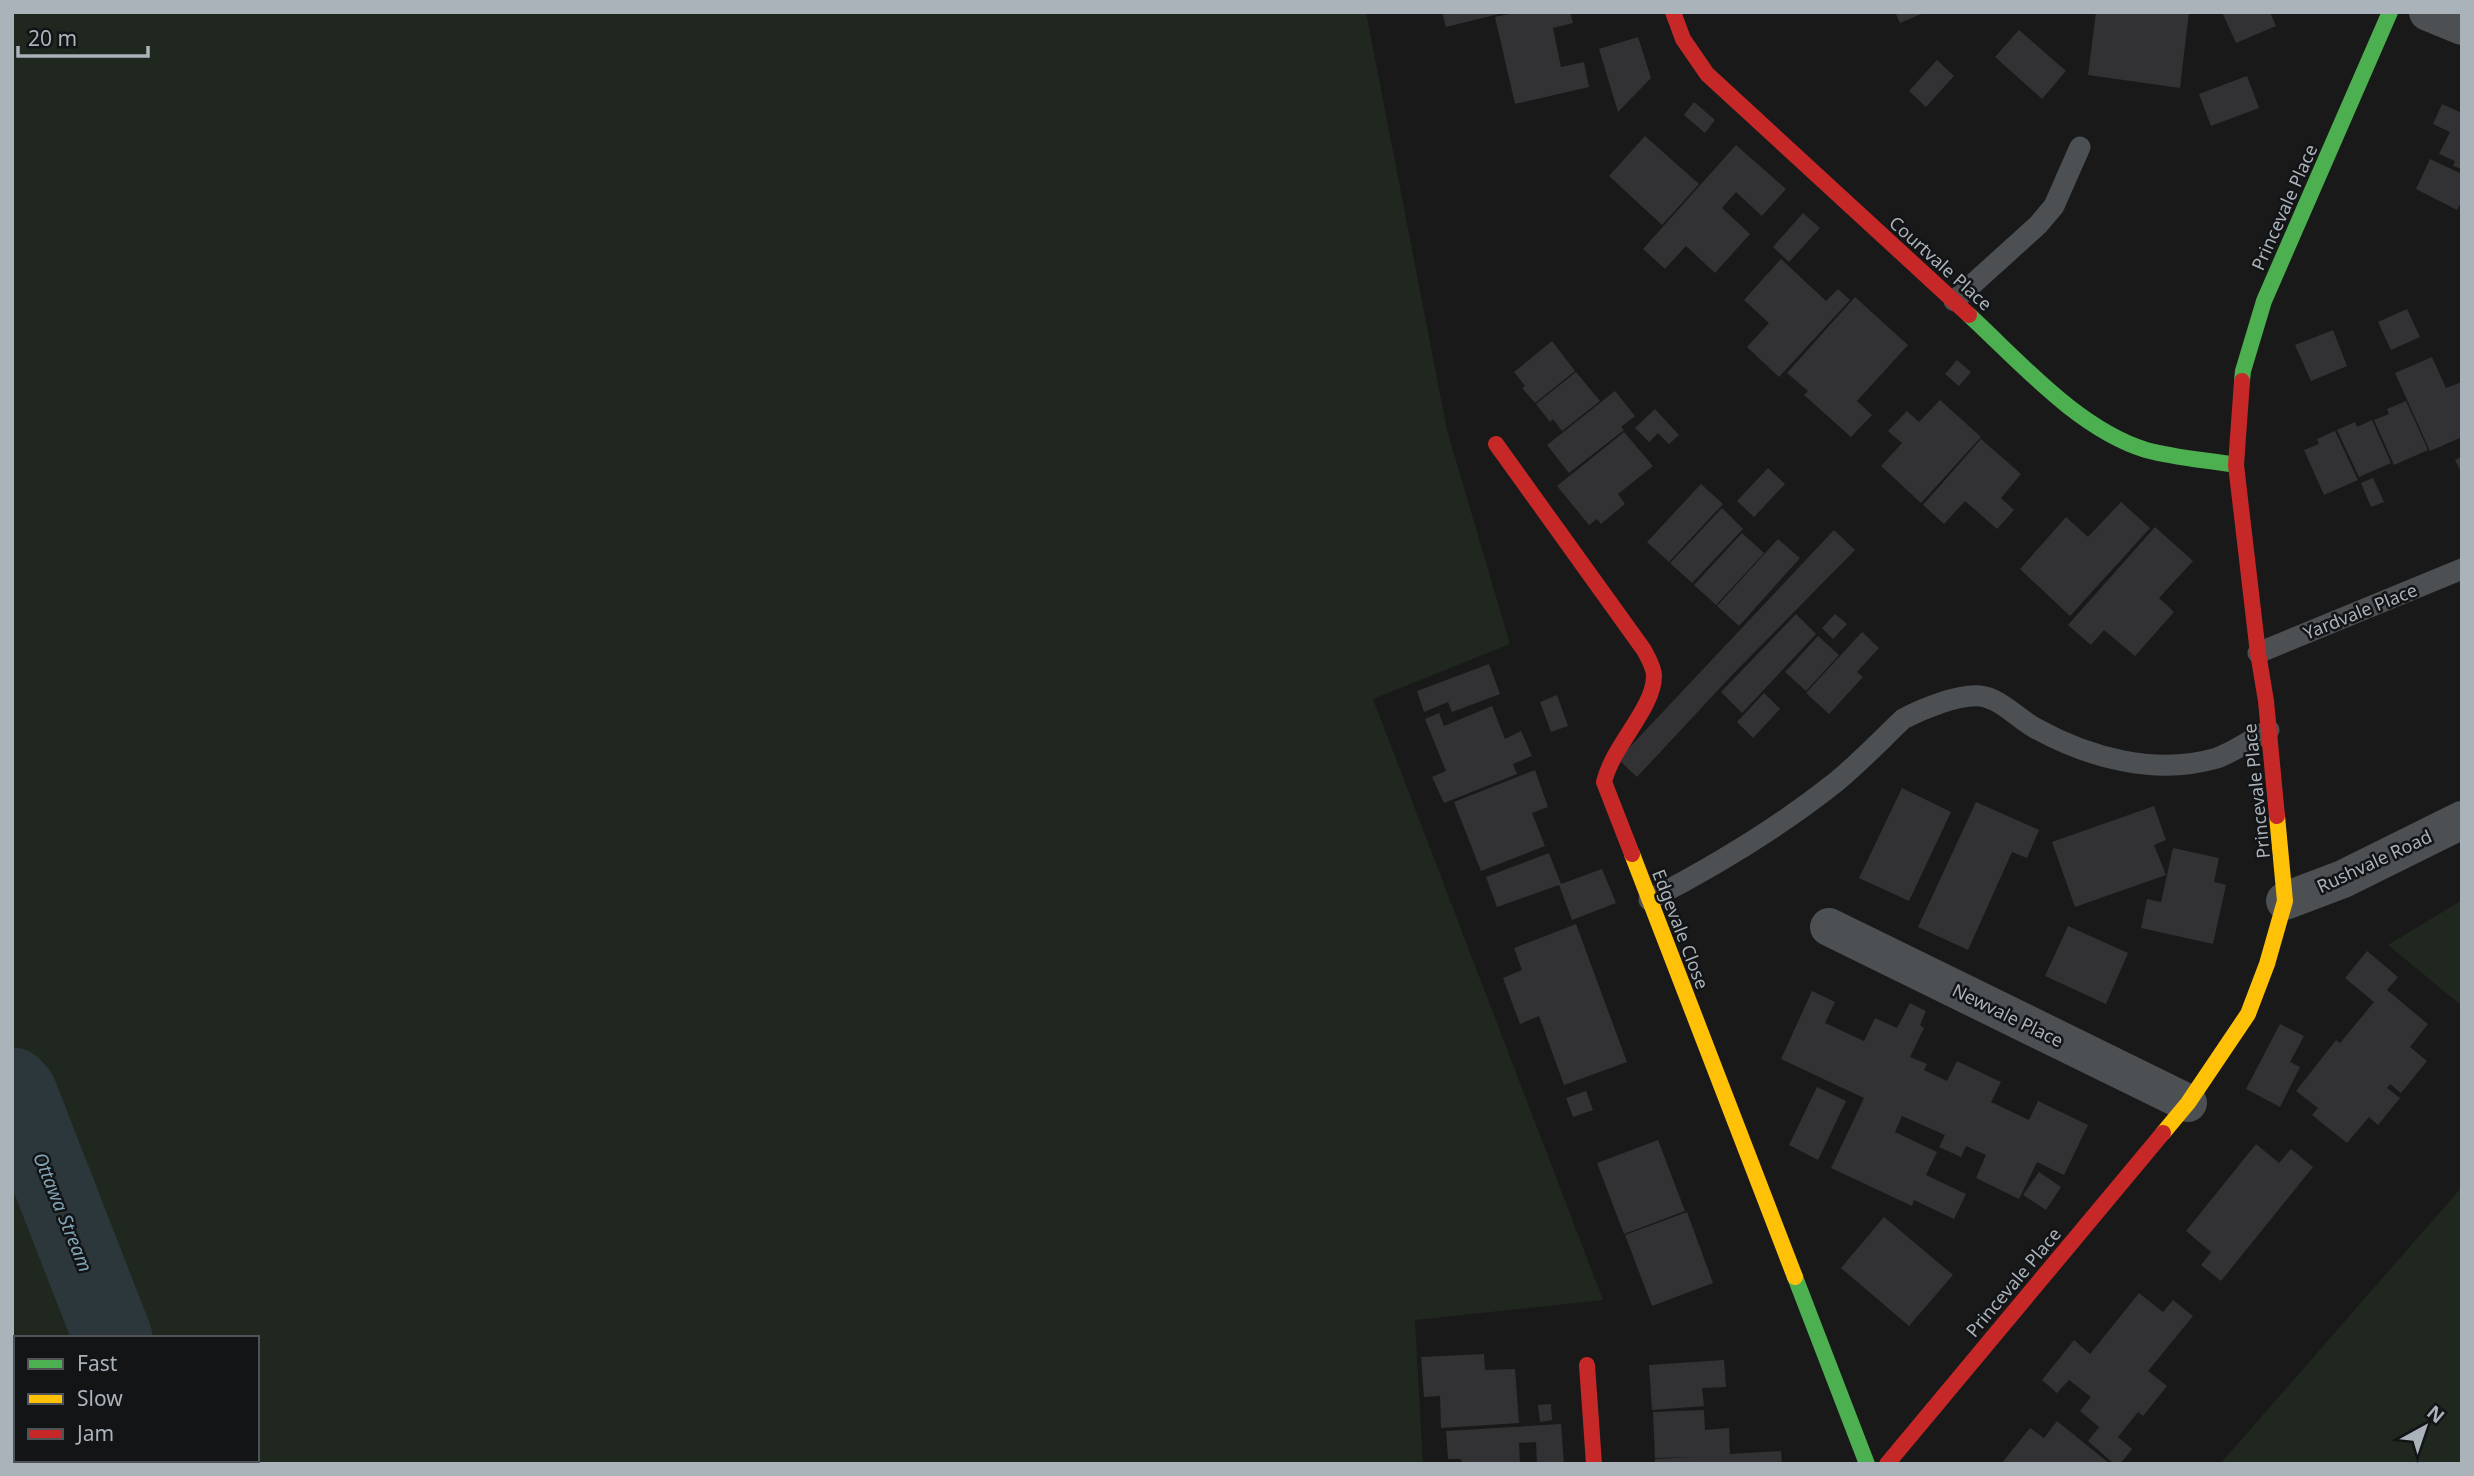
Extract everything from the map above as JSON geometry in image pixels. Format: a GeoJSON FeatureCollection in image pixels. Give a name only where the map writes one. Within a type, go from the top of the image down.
{"type":"FeatureCollection","features":[{"type":"Feature","properties":{"kind":"street","name":"Courtvale Place"},"geometry":{"type":"LineString","coordinates":[[1673,12],[1683,39],[1707,74],[2067,405],[2113,436],[2147,450],[2236,465]]}},
{"type":"Feature","properties":{"kind":"street","name":"Princevale Place"},"geometry":{"type":"LineString","coordinates":[[1887,1464],[2188,1103],[2248,1014],[2267,964],[2285,901],[2269,730],[2236,465],[2243,371],[2264,301],[2389,12]]}},
{"type":"Feature","properties":{"kind":"street"},"geometry":{"type":"LineString","coordinates":[[2428,12],[2462,26]]}},
{"type":"Feature","properties":{"kind":"street","name":"Edgevale Close"},"geometry":{"type":"LineString","coordinates":[[1496,444],[1644,650],[1652,665],[1654,677],[1651,691],[1609,760],[1604,782],[1867,1464]]}},
{"type":"Feature","properties":{"kind":"street","name":"Rushvale Road"},"geometry":{"type":"LineString","coordinates":[[2285,901],[2343,879],[2462,820]]}},
{"type":"Feature","properties":{"kind":"street","name":"Newvale Place"},"geometry":{"type":"LineString","coordinates":[[1829,927],[2188,1103]]}},
{"type":"Feature","properties":{"kind":"street"},"geometry":{"type":"LineString","coordinates":[[1587,1365],[1594,1464]]}},
{"type":"Feature","properties":{"kind":"lane"},"geometry":{"type":"LineString","coordinates":[[1954,301],[2038,225],[2054,206],[2080,147]]}},
{"type":"Feature","properties":{"kind":"lane","name":"Yardvale Place"},"geometry":{"type":"LineString","coordinates":[[2258,653],[2462,569]]}},
{"type":"Feature","properties":{"kind":"lane"},"geometry":{"type":"LineString","coordinates":[[1649,900],[1739,852],[1790,816],[1838,780],[1903,719],[1962,697],[1991,699],[2059,741],[2128,762],[2177,765],[2219,757],[2269,730]]}},
{"type":"Feature","properties":{"kind":"shaded area"},"geometry":{"type":"Polygon","coordinates":[[[12,12],[1366,12],[1447,430],[1510,644],[1373,699],[1603,1300],[1415,1320],[1423,1464],[12,1464],[12,12]]]}},
{"type":"Feature","properties":{"kind":"shaded area"},"geometry":{"type":"Polygon","coordinates":[[[2462,900],[2462,1006],[2388,945],[2462,900]]]}},
{"type":"Feature","properties":{"kind":"shaded area"},"geometry":{"type":"Polygon","coordinates":[[[2462,1187],[2462,1464],[2220,1464],[2462,1187]]]}},
{"type":"Feature","properties":{"kind":"building"},"geometry":{"type":"Polygon","coordinates":[[[1442,12],[1503,12],[1503,13],[1446,27],[1442,12]]]}},
{"type":"Feature","properties":{"kind":"building"},"geometry":{"type":"Polygon","coordinates":[[[1518,12],[1570,12],[1573,23],[1553,28],[1561,67],[1584,62],[1589,87],[1515,104],[1495,17],[1518,12]]]}},
{"type":"Feature","properties":{"kind":"building"},"geometry":{"type":"Polygon","coordinates":[[[1895,12],[1926,12],[1900,23],[1895,12]]]}},
{"type":"Feature","properties":{"kind":"building"},"geometry":{"type":"Polygon","coordinates":[[[2096,12],[2189,12],[2180,88],[2088,75],[2096,12]]]}},
{"type":"Feature","properties":{"kind":"building"},"geometry":{"type":"Polygon","coordinates":[[[2222,12],[2270,12],[2276,26],[2236,43],[2222,12]]]}},
{"type":"Feature","properties":{"kind":"building"},"geometry":{"type":"Polygon","coordinates":[[[2019,30],[2066,71],[2042,99],[1995,57],[2019,30]]]}},
{"type":"Feature","properties":{"kind":"building"},"geometry":{"type":"Polygon","coordinates":[[[1638,37],[1651,78],[1618,112],[1599,49],[1638,37]]]}},
{"type":"Feature","properties":{"kind":"building"},"geometry":{"type":"Polygon","coordinates":[[[1937,60],[1954,76],[1926,107],[1909,91],[1937,60]]]}},
{"type":"Feature","properties":{"kind":"building"},"geometry":{"type":"Polygon","coordinates":[[[2247,76],[2259,108],[2211,126],[2199,94],[2247,76]]]}},
{"type":"Feature","properties":{"kind":"building"},"geometry":{"type":"Polygon","coordinates":[[[1694,102],[1715,120],[1705,133],[1684,115],[1694,102]]]}},
{"type":"Feature","properties":{"kind":"building"},"geometry":{"type":"Polygon","coordinates":[[[2442,104],[2462,113],[2462,169],[2453,166],[2455,161],[2439,154],[2450,132],[2433,124],[2442,104]]]}},
{"type":"Feature","properties":{"kind":"building"},"geometry":{"type":"Polygon","coordinates":[[[1645,136],[1699,184],[1662,225],[1609,176],[1645,136]]]}},
{"type":"Feature","properties":{"kind":"building"},"geometry":{"type":"Polygon","coordinates":[[[1736,145],[1786,189],[1762,216],[1736,192],[1722,208],[1750,234],[1715,273],[1686,246],[1665,269],[1643,249],[1736,145]]]}},
{"type":"Feature","properties":{"kind":"building"},"geometry":{"type":"Polygon","coordinates":[[[2430,159],[2462,174],[2462,200],[2457,210],[2416,189],[2430,159]]]}},
{"type":"Feature","properties":{"kind":"building"},"geometry":{"type":"Polygon","coordinates":[[[1803,213],[1820,228],[1789,262],[1773,247],[1803,213]]]}},
{"type":"Feature","properties":{"kind":"building"},"geometry":{"type":"Polygon","coordinates":[[[1781,259],[1826,301],[1838,289],[1850,300],[1779,377],[1747,347],[1769,323],[1744,300],[1781,259]]]}},
{"type":"Feature","properties":{"kind":"building"},"geometry":{"type":"Polygon","coordinates":[[[1855,297],[1908,345],[1857,401],[1872,415],[1851,437],[1804,395],[1808,391],[1787,373],[1855,297]]]}},
{"type":"Feature","properties":{"kind":"building"},"geometry":{"type":"Polygon","coordinates":[[[2407,309],[2420,337],[2391,350],[2378,322],[2407,309]]]}},
{"type":"Feature","properties":{"kind":"building"},"geometry":{"type":"Polygon","coordinates":[[[2333,330],[2347,366],[2311,381],[2295,345],[2333,330]]]}},
{"type":"Feature","properties":{"kind":"building"},"geometry":{"type":"Polygon","coordinates":[[[1552,341],[1575,371],[1535,403],[1522,388],[1525,386],[1514,372],[1552,341]]]}},
{"type":"Feature","properties":{"kind":"building"},"geometry":{"type":"Polygon","coordinates":[[[2432,357],[2446,388],[2462,382],[2462,437],[2430,451],[2395,373],[2432,357]]]}},
{"type":"Feature","properties":{"kind":"building"},"geometry":{"type":"Polygon","coordinates":[[[1957,360],[1971,372],[1959,386],[1945,374],[1957,360]]]}},
{"type":"Feature","properties":{"kind":"building"},"geometry":{"type":"Polygon","coordinates":[[[1576,372],[1600,401],[1562,431],[1553,419],[1550,422],[1536,404],[1576,372]]]}},
{"type":"Feature","properties":{"kind":"building"},"geometry":{"type":"Polygon","coordinates":[[[1615,391],[1635,416],[1621,427],[1624,430],[1569,473],[1547,445],[1615,391]]]}},
{"type":"Feature","properties":{"kind":"building"},"geometry":{"type":"Polygon","coordinates":[[[1940,400],[1981,437],[1921,503],[1881,466],[1902,443],[1888,431],[1907,411],[1919,422],[1940,400]]]}},
{"type":"Feature","properties":{"kind":"building"},"geometry":{"type":"Polygon","coordinates":[[[2406,401],[2428,450],[2394,465],[2374,420],[2389,414],[2387,409],[2406,401]]]}},
{"type":"Feature","properties":{"kind":"building"},"geometry":{"type":"Polygon","coordinates":[[[1655,409],[1679,435],[1669,444],[1658,433],[1649,442],[1635,428],[1655,409]]]}},
{"type":"Feature","properties":{"kind":"building"},"geometry":{"type":"Polygon","coordinates":[[[2372,420],[2391,463],[2359,477],[2337,430],[2355,422],[2357,427],[2372,420]]]}},
{"type":"Feature","properties":{"kind":"building"},"geometry":{"type":"Polygon","coordinates":[[[2335,431],[2358,480],[2324,495],[2304,450],[2319,444],[2317,439],[2335,431]]]}},
{"type":"Feature","properties":{"kind":"building"},"geometry":{"type":"Polygon","coordinates":[[[1624,432],[1653,466],[1618,494],[1625,504],[1601,524],[1597,519],[1589,525],[1557,486],[1624,432]]]}},
{"type":"Feature","properties":{"kind":"building"},"geometry":{"type":"Polygon","coordinates":[[[1981,439],[2021,474],[2001,498],[2014,510],[1997,529],[1965,501],[1944,524],[1923,505],[1981,439]]]}},
{"type":"Feature","properties":{"kind":"building"},"geometry":{"type":"Polygon","coordinates":[[[2462,457],[2462,474],[2455,460],[2462,457]]]}},
{"type":"Feature","properties":{"kind":"building"},"geometry":{"type":"Polygon","coordinates":[[[1768,468],[1785,484],[1754,517],[1737,501],[1768,468]]]}},
{"type":"Feature","properties":{"kind":"building"},"geometry":{"type":"Polygon","coordinates":[[[2373,478],[2384,502],[2371,507],[2361,483],[2373,478]]]}},
{"type":"Feature","properties":{"kind":"building"},"geometry":{"type":"Polygon","coordinates":[[[1701,484],[1723,504],[1669,562],[1647,542],[1701,484]]]}},
{"type":"Feature","properties":{"kind":"building"},"geometry":{"type":"Polygon","coordinates":[[[2121,502],[2150,528],[2070,616],[2020,569],[2066,517],[2088,537],[2121,502]]]}},
{"type":"Feature","properties":{"kind":"building"},"geometry":{"type":"Polygon","coordinates":[[[1722,508],[1743,529],[1692,583],[1670,563],[1722,508]]]}},
{"type":"Feature","properties":{"kind":"building"},"geometry":{"type":"Polygon","coordinates":[[[2155,527],[2193,561],[2159,598],[2174,612],[2135,656],[2104,630],[2091,645],[2068,625],[2155,527]]]}},
{"type":"Feature","properties":{"kind":"building"},"geometry":{"type":"Polygon","coordinates":[[[1834,530],[1855,550],[1733,674],[1637,777],[1621,762],[1626,751],[1834,530]]]}},
{"type":"Feature","properties":{"kind":"building"},"geometry":{"type":"Polygon","coordinates":[[[1742,533],[1764,553],[1716,605],[1694,585],[1742,533]]]}},
{"type":"Feature","properties":{"kind":"building"},"geometry":{"type":"Polygon","coordinates":[[[1778,539],[1800,558],[1739,626],[1717,606],[1778,539]]]}},
{"type":"Feature","properties":{"kind":"building"},"geometry":{"type":"Polygon","coordinates":[[[1796,614],[1816,634],[1742,713],[1721,692],[1796,614]]]}},
{"type":"Feature","properties":{"kind":"building"},"geometry":{"type":"Polygon","coordinates":[[[1835,614],[1847,624],[1833,639],[1822,628],[1835,614]]]}},
{"type":"Feature","properties":{"kind":"building"},"geometry":{"type":"Polygon","coordinates":[[[1862,632],[1879,648],[1857,672],[1863,677],[1829,714],[1806,693],[1862,632]]]}},
{"type":"Feature","properties":{"kind":"building"},"geometry":{"type":"Polygon","coordinates":[[[1818,636],[1839,655],[1806,691],[1785,672],[1818,636]]]}},
{"type":"Feature","properties":{"kind":"building"},"geometry":{"type":"Polygon","coordinates":[[[1489,664],[1500,694],[1452,712],[1448,702],[1424,712],[1417,691],[1489,664]]]}},
{"type":"Feature","properties":{"kind":"building"},"geometry":{"type":"Polygon","coordinates":[[[1764,693],[1780,709],[1753,738],[1737,722],[1764,693]]]}},
{"type":"Feature","properties":{"kind":"building"},"geometry":{"type":"Polygon","coordinates":[[[1557,695],[1568,726],[1551,732],[1540,702],[1557,695]]]}},
{"type":"Feature","properties":{"kind":"building"},"geometry":{"type":"Polygon","coordinates":[[[1492,706],[1505,739],[1521,731],[1532,756],[1513,764],[1517,774],[1444,803],[1432,777],[1446,771],[1425,719],[1439,713],[1444,726],[1492,706]]]}},
{"type":"Feature","properties":{"kind":"building"},"geometry":{"type":"Polygon","coordinates":[[[1535,770],[1548,807],[1532,813],[1545,846],[1481,871],[1454,802],[1535,770]]]}},
{"type":"Feature","properties":{"kind":"building"},"geometry":{"type":"Polygon","coordinates":[[[1902,788],[1951,812],[1909,901],[1859,878],[1902,788]]]}},
{"type":"Feature","properties":{"kind":"building"},"geometry":{"type":"Polygon","coordinates":[[[1976,802],[2039,830],[2027,858],[2012,852],[1968,950],[1918,927],[1976,802]]]}},
{"type":"Feature","properties":{"kind":"building"},"geometry":{"type":"Polygon","coordinates":[[[2154,806],[2166,840],[2154,845],[2166,875],[2075,907],[2052,842],[2154,806]]]}},
{"type":"Feature","properties":{"kind":"building"},"geometry":{"type":"Polygon","coordinates":[[[2173,848],[2219,858],[2214,882],[2226,885],[2213,944],[2141,928],[2147,899],[2161,902],[2173,848]]]}},
{"type":"Feature","properties":{"kind":"building"},"geometry":{"type":"Polygon","coordinates":[[[1549,853],[1561,884],[1602,869],[1616,903],[1572,920],[1559,885],[1497,907],[1486,877],[1549,853]]]}},
{"type":"Feature","properties":{"kind":"building"},"geometry":{"type":"Polygon","coordinates":[[[1576,924],[1627,1062],[1564,1085],[1539,1016],[1520,1024],[1503,978],[1522,970],[1514,948],[1576,924]]]}},
{"type":"Feature","properties":{"kind":"building"},"geometry":{"type":"Polygon","coordinates":[[[2068,926],[2128,953],[2106,1004],[2045,976],[2068,926]]]}},
{"type":"Feature","properties":{"kind":"building"},"geometry":{"type":"Polygon","coordinates":[[[2367,951],[2398,977],[2387,990],[2428,1024],[2410,1047],[2427,1061],[2401,1093],[2390,1084],[2387,1088],[2400,1098],[2378,1125],[2369,1117],[2347,1143],[2312,1115],[2318,1108],[2296,1091],[2336,1040],[2340,1043],[2374,1002],[2345,978],[2367,951]]]}},
{"type":"Feature","properties":{"kind":"building"},"geometry":{"type":"Polygon","coordinates":[[[1812,991],[1835,1002],[1825,1023],[1864,1041],[1875,1018],[1897,1028],[1910,1003],[1926,1011],[1920,1025],[1924,1028],[1910,1057],[1927,1064],[1924,1070],[1947,1081],[1957,1061],[2001,1082],[1991,1102],[2029,1120],[2038,1101],[2088,1125],[2064,1175],[2037,1162],[2019,1199],[1976,1178],[1986,1155],[1966,1146],[1961,1157],[1939,1147],[1945,1135],[1902,1116],[1895,1132],[1937,1152],[1926,1175],[1966,1194],[1954,1219],[1914,1200],[1912,1206],[1831,1168],[1864,1098],[1781,1059],[1812,991]]]}},
{"type":"Feature","properties":{"kind":"building"},"geometry":{"type":"Polygon","coordinates":[[[2280,1024],[2304,1036],[2290,1062],[2300,1067],[2280,1107],[2246,1089],[2280,1024]]]}},
{"type":"Feature","properties":{"kind":"building"},"geometry":{"type":"Polygon","coordinates":[[[1817,1087],[1846,1101],[1818,1160],[1789,1145],[1817,1087]]]}},
{"type":"Feature","properties":{"kind":"building"},"geometry":{"type":"Polygon","coordinates":[[[1586,1091],[1593,1110],[1573,1117],[1566,1098],[1586,1091]]]}},
{"type":"Feature","properties":{"kind":"building"},"geometry":{"type":"Polygon","coordinates":[[[1658,1140],[1685,1211],[1624,1234],[1597,1163],[1658,1140]]]}},
{"type":"Feature","properties":{"kind":"building"},"geometry":{"type":"Polygon","coordinates":[[[2256,1144],[2279,1163],[2291,1149],[2313,1167],[2221,1281],[2201,1265],[2211,1252],[2186,1231],[2256,1144]]]}},
{"type":"Feature","properties":{"kind":"building"},"geometry":{"type":"Polygon","coordinates":[[[2039,1172],[2061,1187],[2046,1210],[2023,1195],[2039,1172]]]}},
{"type":"Feature","properties":{"kind":"building"},"geometry":{"type":"Polygon","coordinates":[[[1687,1212],[1713,1283],[1652,1306],[1625,1235],[1687,1212]]]}},
{"type":"Feature","properties":{"kind":"building"},"geometry":{"type":"Polygon","coordinates":[[[1884,1217],[1953,1275],[1909,1326],[1841,1268],[1884,1217]]]}},
{"type":"Feature","properties":{"kind":"building"},"geometry":{"type":"Polygon","coordinates":[[[2139,1293],[2163,1312],[2173,1300],[2193,1316],[2148,1371],[2167,1386],[2143,1416],[2138,1412],[2118,1437],[2132,1449],[2120,1464],[2114,1464],[2088,1441],[2099,1427],[2080,1411],[2091,1397],[2069,1380],[2057,1393],[2042,1380],[2074,1340],[2090,1354],[2139,1293]]]}},
{"type":"Feature","properties":{"kind":"building"},"geometry":{"type":"Polygon","coordinates":[[[1484,1354],[1485,1370],[1515,1369],[1519,1423],[1441,1428],[1440,1396],[1424,1397],[1421,1357],[1484,1354]]]}},
{"type":"Feature","properties":{"kind":"building"},"geometry":{"type":"Polygon","coordinates":[[[1724,1360],[1726,1387],[1702,1388],[1704,1406],[1652,1410],[1649,1365],[1724,1360]]]}},
{"type":"Feature","properties":{"kind":"building"},"geometry":{"type":"Polygon","coordinates":[[[1551,1404],[1552,1420],[1540,1422],[1538,1405],[1551,1404]]]}},
{"type":"Feature","properties":{"kind":"building"},"geometry":{"type":"Polygon","coordinates":[[[1704,1410],[1705,1430],[1729,1428],[1730,1454],[1781,1451],[1782,1464],[1655,1464],[1655,1459],[1693,1457],[1655,1458],[1653,1412],[1704,1410]]]}},
{"type":"Feature","properties":{"kind":"building"},"geometry":{"type":"Polygon","coordinates":[[[2057,1421],[2110,1464],[2001,1464],[2030,1428],[2044,1438],[2057,1421]]]}},
{"type":"Feature","properties":{"kind":"building"},"geometry":{"type":"Polygon","coordinates":[[[1561,1424],[1564,1464],[1537,1464],[1536,1442],[1519,1443],[1520,1464],[1462,1464],[1461,1459],[1448,1459],[1446,1431],[1561,1424]]]}},
{"type":"Feature","properties":{"kind":"waterway","name":"Ottawa Stream"},"geometry":{"type":"LineString","coordinates":[[12,1087],[18,1094],[112,1336]]}},
{"type":"Feature","properties":{"kind":"traffic: fast"},"geometry":{"type":"LineString","coordinates":[[2242,381],[2264,301],[2390,12]]}},
{"type":"Feature","properties":{"kind":"traffic: fast"},"geometry":{"type":"LineString","coordinates":[[1969,315],[2029,373],[2097,427],[2146,450],[2236,465]]}},
{"type":"Feature","properties":{"kind":"traffic: fast"},"geometry":{"type":"LineString","coordinates":[[1795,1277],[1867,1464]]}},
{"type":"Feature","properties":{"kind":"traffic: slow"},"geometry":{"type":"LineString","coordinates":[[2163,1133],[2188,1103],[2248,1014],[2267,964],[2285,901],[2277,816]]}},
{"type":"Feature","properties":{"kind":"traffic: slow"},"geometry":{"type":"LineString","coordinates":[[1632,854],[1795,1277]]}},
{"type":"Feature","properties":{"kind":"traffic: jam"},"geometry":{"type":"LineString","coordinates":[[1673,12],[1683,39],[1707,74],[1969,315]]}},
{"type":"Feature","properties":{"kind":"traffic: jam"},"geometry":{"type":"LineString","coordinates":[[2242,381],[2236,465],[2266,701],[2277,816]]}},
{"type":"Feature","properties":{"kind":"traffic: jam"},"geometry":{"type":"LineString","coordinates":[[1496,444],[1644,650],[1653,669],[1652,688],[1647,701],[1616,754],[1604,782],[1632,854]]}},
{"type":"Feature","properties":{"kind":"traffic: jam"},"geometry":{"type":"LineString","coordinates":[[1887,1464],[2163,1133]]}},
{"type":"Feature","properties":{"kind":"traffic: jam"},"geometry":{"type":"LineString","coordinates":[[1587,1365],[1594,1464]]}}]}
